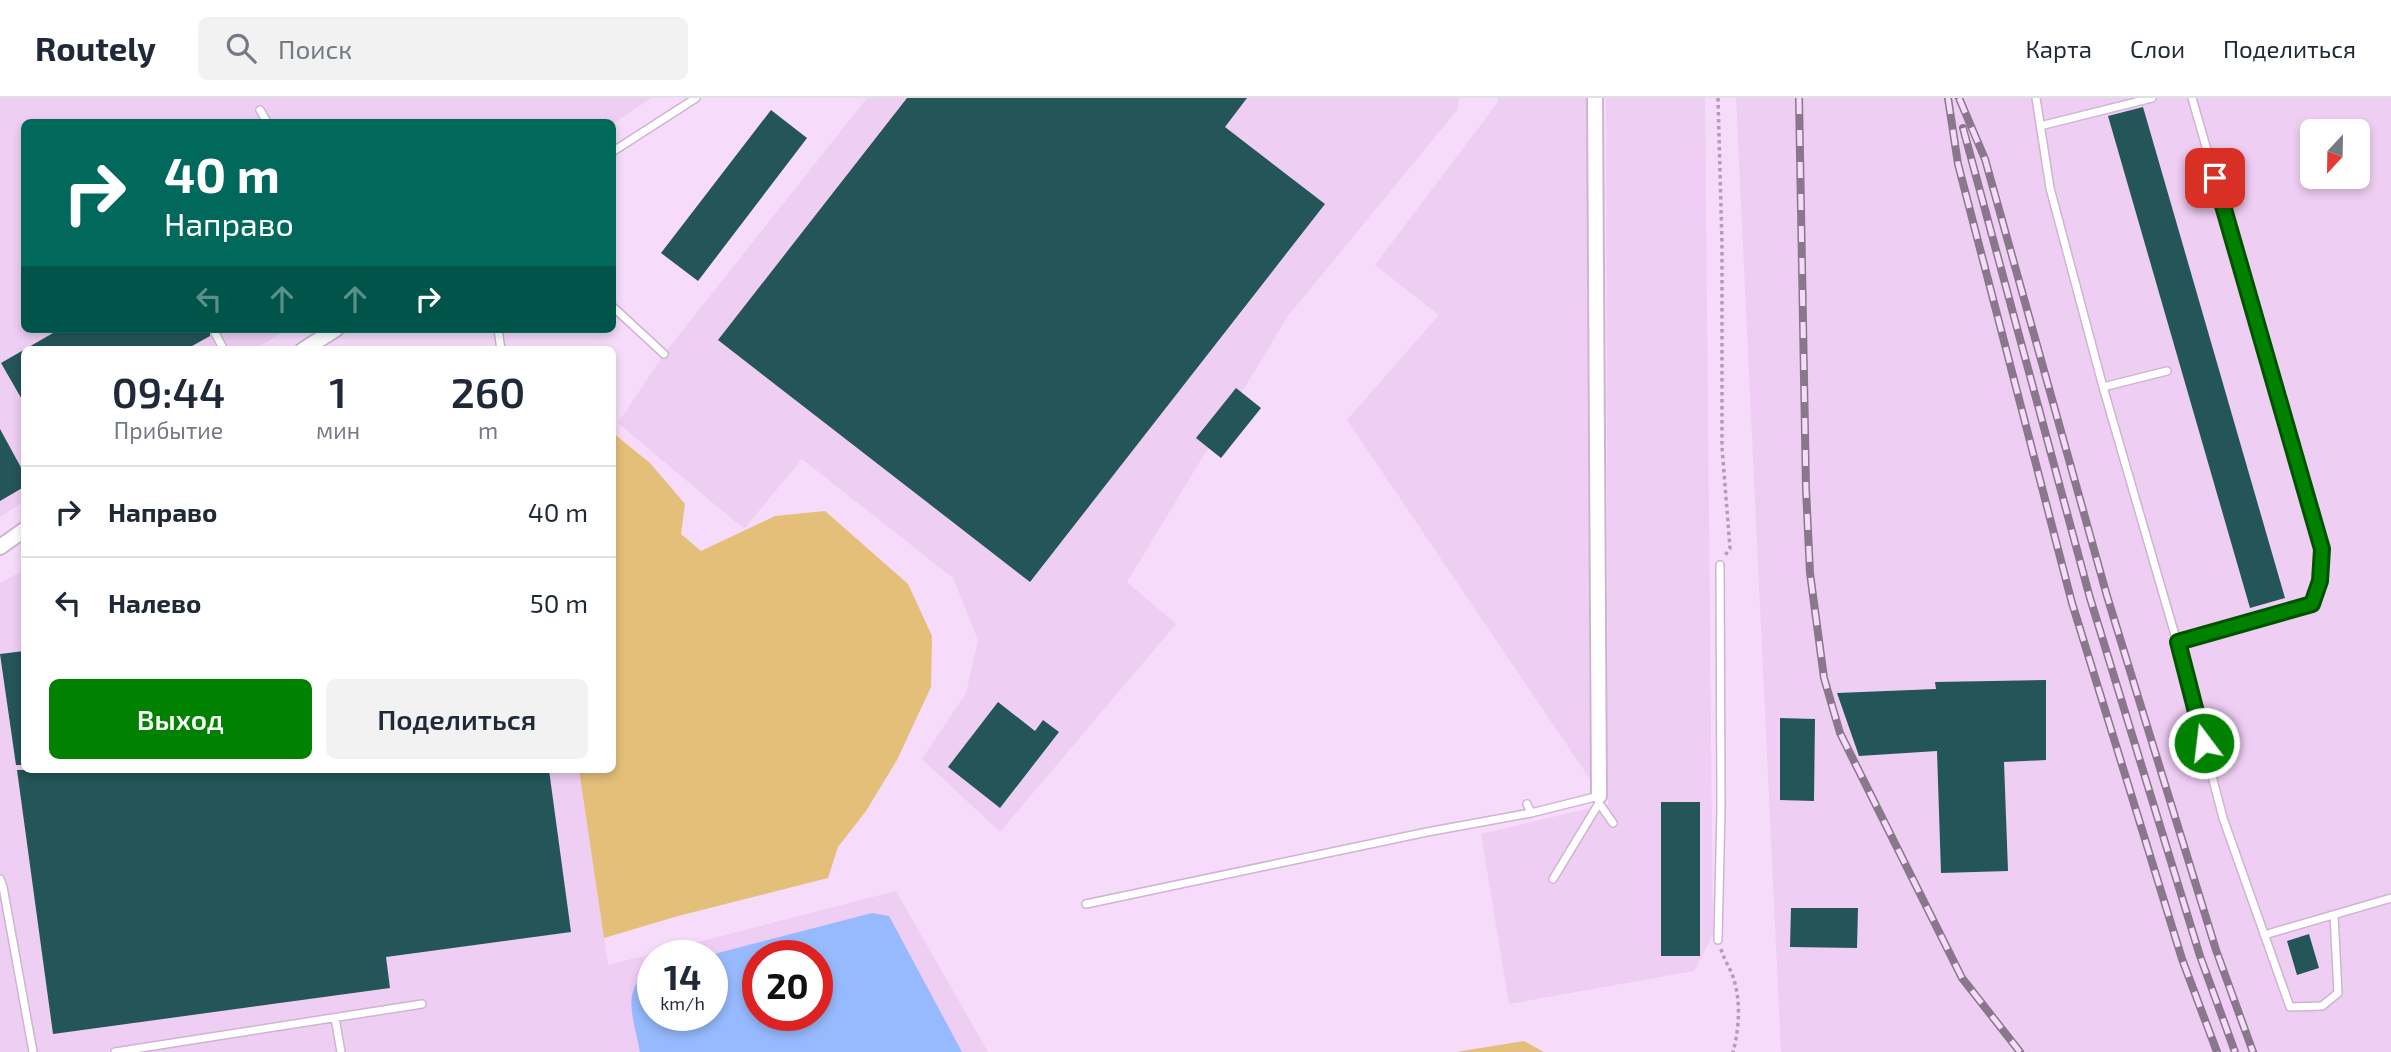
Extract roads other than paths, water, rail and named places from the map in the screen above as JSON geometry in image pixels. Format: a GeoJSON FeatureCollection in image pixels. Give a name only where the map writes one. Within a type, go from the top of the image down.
{"type":"FeatureCollection","features":[{"type":"Feature","properties":{"kind":"street"},"geometry":{"type":"LineString","coordinates":[[1595,98],[1599,800]]}},
{"type":"Feature","properties":{"kind":"street"},"geometry":{"type":"LineString","coordinates":[[309,346],[330,333]]}},
{"type":"Feature","properties":{"kind":"street"},"geometry":{"type":"LineString","coordinates":[[0,547],[21,532]]}},
{"type":"Feature","properties":{"kind":"lane"},"geometry":{"type":"LineString","coordinates":[[616,149],[696,98]]}},
{"type":"Feature","properties":{"kind":"lane"},"geometry":{"type":"LineString","coordinates":[[2036,98],[2050,188],[2103,387],[2178,642],[2223,818],[2290,1007],[2322,1006],[2339,993],[2334,915]]}},
{"type":"Feature","properties":{"kind":"lane"},"geometry":{"type":"LineString","coordinates":[[2039,126],[2152,98]]}},
{"type":"Feature","properties":{"kind":"lane"},"geometry":{"type":"LineString","coordinates":[[2178,642],[2312,604],[2320,581],[2322,549],[2192,98]]}},
{"type":"Feature","properties":{"kind":"lane"},"geometry":{"type":"LineString","coordinates":[[260,110],[265,119]]}},
{"type":"Feature","properties":{"kind":"lane"},"geometry":{"type":"LineString","coordinates":[[616,310],[664,354]]}},
{"type":"Feature","properties":{"kind":"lane"},"geometry":{"type":"LineString","coordinates":[[215,333],[222,346]]}},
{"type":"Feature","properties":{"kind":"lane"},"geometry":{"type":"LineString","coordinates":[[2103,387],[2167,371]]}},
{"type":"Feature","properties":{"kind":"lane"},"geometry":{"type":"LineString","coordinates":[[1718,940],[1721,808],[1720,565]]}},
{"type":"Feature","properties":{"kind":"lane"},"geometry":{"type":"LineString","coordinates":[[1086,904],[1427,832],[1599,800]]}},
{"type":"Feature","properties":{"kind":"lane"},"geometry":{"type":"LineString","coordinates":[[1599,800],[1613,823]]}},
{"type":"Feature","properties":{"kind":"lane"},"geometry":{"type":"LineString","coordinates":[[1553,880],[1599,800]]}},
{"type":"Feature","properties":{"kind":"lane"},"geometry":{"type":"LineString","coordinates":[[1527,804],[1531,813]]}},
{"type":"Feature","properties":{"kind":"lane"},"geometry":{"type":"LineString","coordinates":[[0,880],[33,1052]]}},
{"type":"Feature","properties":{"kind":"lane"},"geometry":{"type":"LineString","coordinates":[[2264,935],[2391,898]]}},
{"type":"Feature","properties":{"kind":"lane"},"geometry":{"type":"LineString","coordinates":[[115,1052],[422,1004]]}},
{"type":"Feature","properties":{"kind":"lane"},"geometry":{"type":"LineString","coordinates":[[335,1017],[341,1052]]}},
{"type":"Feature","properties":{"kind":"water"},"geometry":{"type":"Polygon","coordinates":[[[872,913],[889,916],[962,1052],[640,1052],[632,1006],[636,985],[637,1031],[728,1031],[728,950],[742,947],[742,1031],[833,1031],[833,940],[768,940],[872,913]]]}},
{"type":"Feature","properties":{"kind":"railway"},"geometry":{"type":"LineString","coordinates":[[1799,98],[1806,489],[1810,573],[1824,678],[1840,733],[1962,978],[2020,1052]]}},
{"type":"Feature","properties":{"kind":"railway"},"geometry":{"type":"LineString","coordinates":[[1948,98],[1958,164],[2072,603],[2182,959],[2217,1052]]}},
{"type":"Feature","properties":{"kind":"railway"},"geometry":{"type":"LineString","coordinates":[[1959,98],[1985,159],[2107,596],[2216,950],[2253,1052]]}},
{"type":"Feature","properties":{"kind":"railway"},"geometry":{"type":"LineString","coordinates":[[1963,128],[2090,598],[2200,956],[2235,1052]]}}]}
